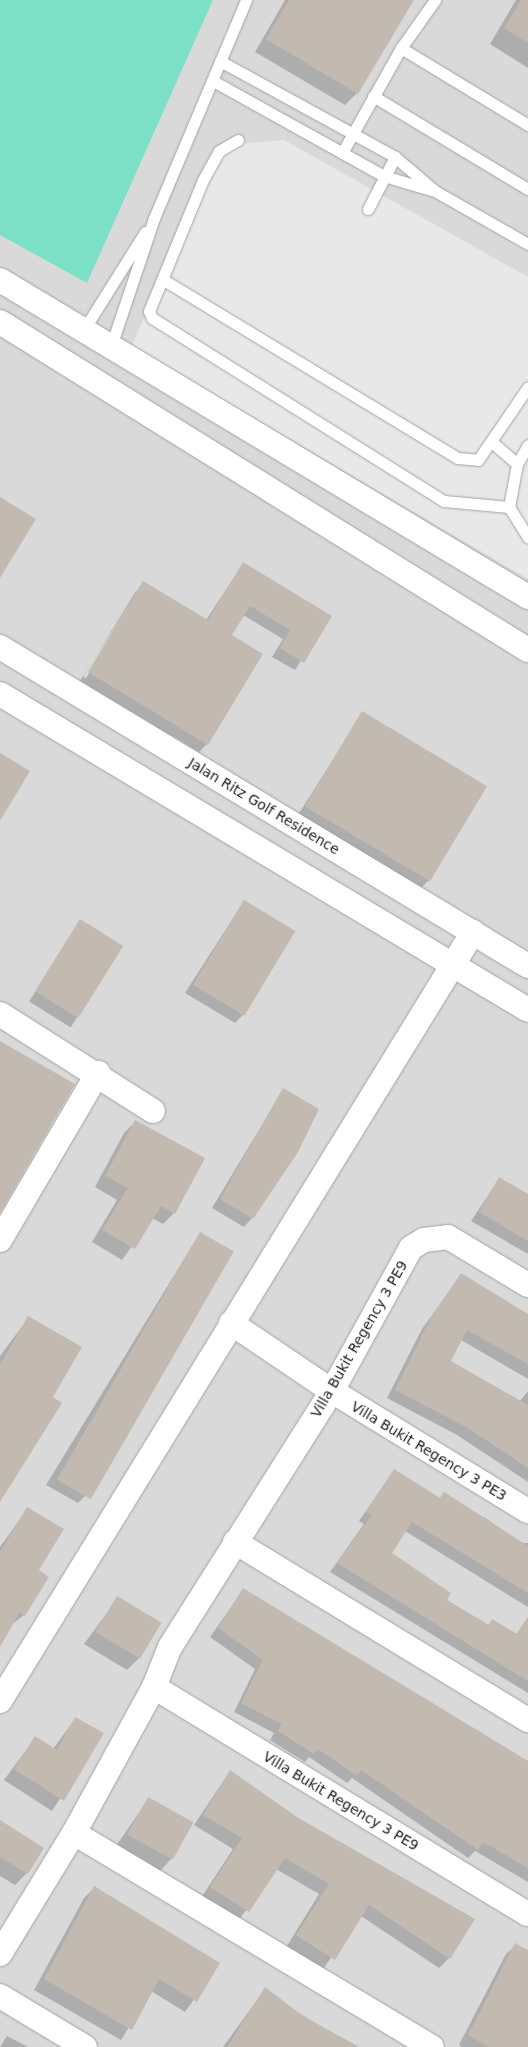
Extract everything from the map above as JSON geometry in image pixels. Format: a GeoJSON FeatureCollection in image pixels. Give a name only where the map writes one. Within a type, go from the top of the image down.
{"type":"FeatureCollection","features":[{"type":"Feature","properties":{"kind":"street"},"geometry":{"type":"LineString","coordinates":[[0,280],[528,597]]}},
{"type":"Feature","properties":{"kind":"street"},"geometry":{"type":"LineString","coordinates":[[0,322],[526,643]]}},
{"type":"Feature","properties":{"kind":"street","name":"Jalan Ritz Golf Residence"},"geometry":{"type":"LineString","coordinates":[[0,647],[528,966]]}},
{"type":"Feature","properties":{"kind":"street"},"geometry":{"type":"LineString","coordinates":[[0,694],[528,1010]]}},
{"type":"Feature","properties":{"kind":"street"},"geometry":{"type":"LineString","coordinates":[[0,1701],[472,932]]}},
{"type":"Feature","properties":{"kind":"street"},"geometry":{"type":"LineString","coordinates":[[0,1014],[98,1073],[153,1111]]}},
{"type":"Feature","properties":{"kind":"street"},"geometry":{"type":"LineString","coordinates":[[0,1240],[98,1073]]}},
{"type":"Feature","properties":{"kind":"street","name":"Villa Bukit Regency 3 PE9"},"geometry":{"type":"LineString","coordinates":[[0,1954],[74,1833],[154,1687],[166,1654],[332,1391],[411,1248],[424,1240],[448,1237],[528,1285]]}},
{"type":"Feature","properties":{"kind":"street","name":"Villa Bukit Regency 3 PE3"},"geometry":{"type":"LineString","coordinates":[[231,1323],[332,1391],[528,1511]]}},
{"type":"Feature","properties":{"kind":"street"},"geometry":{"type":"LineString","coordinates":[[235,1542],[528,1720]]}},
{"type":"Feature","properties":{"kind":"street","name":"Villa Bukit Regency 3 PE9"},"geometry":{"type":"LineString","coordinates":[[154,1687],[528,1914]]}},
{"type":"Feature","properties":{"kind":"street"},"geometry":{"type":"LineString","coordinates":[[74,1833],[432,2047]]}},
{"type":"Feature","properties":{"kind":"street"},"geometry":{"type":"LineString","coordinates":[[0,1996],[85,2047]]}},
{"type":"Feature","properties":{"kind":"lane"},"geometry":{"type":"LineString","coordinates":[[111,346],[154,218],[215,82],[220,61],[246,0]]}},
{"type":"Feature","properties":{"kind":"lane"},"geometry":{"type":"LineString","coordinates":[[342,153],[352,132],[401,48],[436,0]]}},
{"type":"Feature","properties":{"kind":"lane"},"geometry":{"type":"LineString","coordinates":[[401,48],[528,125]]}},
{"type":"Feature","properties":{"kind":"lane"},"geometry":{"type":"LineString","coordinates":[[220,61],[395,157],[435,191],[527,241]]}},
{"type":"Feature","properties":{"kind":"lane"},"geometry":{"type":"LineString","coordinates":[[215,82],[384,176],[435,191]]}},
{"type":"Feature","properties":{"kind":"lane"},"geometry":{"type":"LineString","coordinates":[[373,96],[528,190]]}},
{"type":"Feature","properties":{"kind":"lane"},"geometry":{"type":"LineString","coordinates":[[238,140],[219,151],[203,180],[149,311],[157,326],[444,501],[509,507]]}},
{"type":"Feature","properties":{"kind":"lane"},"geometry":{"type":"LineString","coordinates":[[368,209],[395,157]]}},
{"type":"Feature","properties":{"kind":"lane"},"geometry":{"type":"LineString","coordinates":[[83,331],[154,218]]}},
{"type":"Feature","properties":{"kind":"lane"},"geometry":{"type":"LineString","coordinates":[[162,279],[457,458],[478,460],[494,443],[528,387]]}},
{"type":"Feature","properties":{"kind":"lane"},"geometry":{"type":"LineString","coordinates":[[494,443],[518,464]]}},
{"type":"Feature","properties":{"kind":"lane"},"geometry":{"type":"LineString","coordinates":[[528,445],[518,464],[509,507],[528,538]]}},
{"type":"Feature","properties":{"kind":"shaded area"},"geometry":{"type":"Polygon","coordinates":[[[0,0],[528,0],[528,2047],[0,2047],[0,0]]]}},
{"type":"Feature","properties":{"kind":"shaded area"},"geometry":{"type":"Polygon","coordinates":[[[284,140],[528,277],[528,579],[132,346],[216,146],[284,140]]]}},
{"type":"Feature","properties":{"kind":"green space"},"geometry":{"type":"Polygon","coordinates":[[[0,0],[213,0],[87,283],[0,235],[0,0]]]}},
{"type":"Feature","properties":{"kind":"building"},"geometry":{"type":"Polygon","coordinates":[[[289,0],[414,0],[358,94],[266,39],[289,0]]]}},
{"type":"Feature","properties":{"kind":"building"},"geometry":{"type":"Polygon","coordinates":[[[521,0],[528,0],[528,43],[504,28],[521,0]]]}},
{"type":"Feature","properties":{"kind":"building"},"geometry":{"type":"Polygon","coordinates":[[[0,497],[36,519],[0,578],[0,497]]]}},
{"type":"Feature","properties":{"kind":"building"},"geometry":{"type":"Polygon","coordinates":[[[243,562],[332,616],[304,663],[280,648],[290,630],[250,606],[232,635],[263,654],[208,745],[88,672],[143,581],[208,620],[243,562]]]}},
{"type":"Feature","properties":{"kind":"building"},"geometry":{"type":"Polygon","coordinates":[[[362,711],[487,786],[430,881],[305,806],[362,711]]]}},
{"type":"Feature","properties":{"kind":"building"},"geometry":{"type":"Polygon","coordinates":[[[0,753],[30,771],[0,821],[0,753]]]}},
{"type":"Feature","properties":{"kind":"building"},"geometry":{"type":"Polygon","coordinates":[[[244,900],[295,931],[244,1016],[193,985],[244,900]]]}},
{"type":"Feature","properties":{"kind":"building"},"geometry":{"type":"Polygon","coordinates":[[[80,919],[123,946],[78,1018],[35,991],[80,919]]]}},
{"type":"Feature","properties":{"kind":"building"},"geometry":{"type":"Polygon","coordinates":[[[0,1041],[75,1084],[0,1213],[0,1041]]]}},
{"type":"Feature","properties":{"kind":"building"},"geometry":{"type":"Polygon","coordinates":[[[283,1088],[319,1109],[298,1152],[253,1219],[220,1199],[283,1088]]]}},
{"type":"Feature","properties":{"kind":"building"},"geometry":{"type":"Polygon","coordinates":[[[135,1120],[205,1158],[175,1214],[161,1206],[135,1249],[102,1230],[128,1188],[105,1176],[135,1120]]]}},
{"type":"Feature","properties":{"kind":"building"},"geometry":{"type":"Polygon","coordinates":[[[499,1177],[528,1194],[528,1241],[479,1212],[499,1177]]]}},
{"type":"Feature","properties":{"kind":"building"},"geometry":{"type":"Polygon","coordinates":[[[200,1232],[234,1252],[91,1499],[57,1480],[200,1232]]]}},
{"type":"Feature","properties":{"kind":"building"},"geometry":{"type":"Polygon","coordinates":[[[461,1273],[528,1314],[528,1364],[467,1330],[451,1361],[528,1405],[528,1468],[466,1427],[395,1390],[430,1319],[461,1273]]]}},
{"type":"Feature","properties":{"kind":"building"},"geometry":{"type":"Polygon","coordinates":[[[28,1316],[82,1347],[53,1397],[62,1403],[0,1502],[0,1365],[28,1316]]]}},
{"type":"Feature","properties":{"kind":"building"},"geometry":{"type":"Polygon","coordinates":[[[394,1469],[440,1498],[444,1492],[528,1546],[528,1593],[412,1522],[392,1553],[451,1593],[447,1600],[489,1625],[492,1619],[517,1634],[528,1619],[528,1681],[337,1563],[372,1515],[366,1512],[394,1469]]]}},
{"type":"Feature","properties":{"kind":"building"},"geometry":{"type":"Polygon","coordinates":[[[27,1507],[64,1529],[39,1570],[49,1577],[25,1616],[20,1612],[0,1647],[0,1552],[27,1507]]]}},
{"type":"Feature","properties":{"kind":"building"},"geometry":{"type":"Polygon","coordinates":[[[243,1588],[528,1761],[528,1868],[483,1842],[478,1850],[361,1770],[357,1776],[318,1749],[314,1754],[278,1731],[282,1724],[241,1703],[263,1660],[218,1628],[243,1588]]]}},
{"type":"Feature","properties":{"kind":"building"},"geometry":{"type":"Polygon","coordinates":[[[117,1596],[162,1623],[140,1659],[95,1632],[117,1596]]]}},
{"type":"Feature","properties":{"kind":"building"},"geometry":{"type":"Polygon","coordinates":[[[75,1717],[104,1733],[64,1801],[14,1769],[35,1736],[57,1750],[75,1717]]]}},
{"type":"Feature","properties":{"kind":"building"},"geometry":{"type":"Polygon","coordinates":[[[230,1770],[297,1817],[475,1919],[450,1959],[369,1905],[335,1960],[296,1935],[329,1884],[285,1858],[249,1912],[210,1887],[242,1838],[203,1815],[230,1770]]]}},
{"type":"Feature","properties":{"kind":"building"},"geometry":{"type":"Polygon","coordinates":[[[148,1797],[193,1822],[173,1860],[127,1835],[148,1797]]]}},
{"type":"Feature","properties":{"kind":"building"},"geometry":{"type":"Polygon","coordinates":[[[0,1820],[44,1848],[28,1874],[0,1857],[0,1820]]]}},
{"type":"Feature","properties":{"kind":"building"},"geometry":{"type":"Polygon","coordinates":[[[94,1886],[220,1963],[197,2002],[159,1979],[132,2030],[44,1979],[94,1886]]]}},
{"type":"Feature","properties":{"kind":"building"},"geometry":{"type":"Polygon","coordinates":[[[515,1943],[528,1950],[528,2047],[489,2047],[468,2035],[515,1943]]]}},
{"type":"Feature","properties":{"kind":"building"},"geometry":{"type":"Polygon","coordinates":[[[265,1987],[299,2013],[357,2047],[227,2047],[265,1987]]]}}]}
